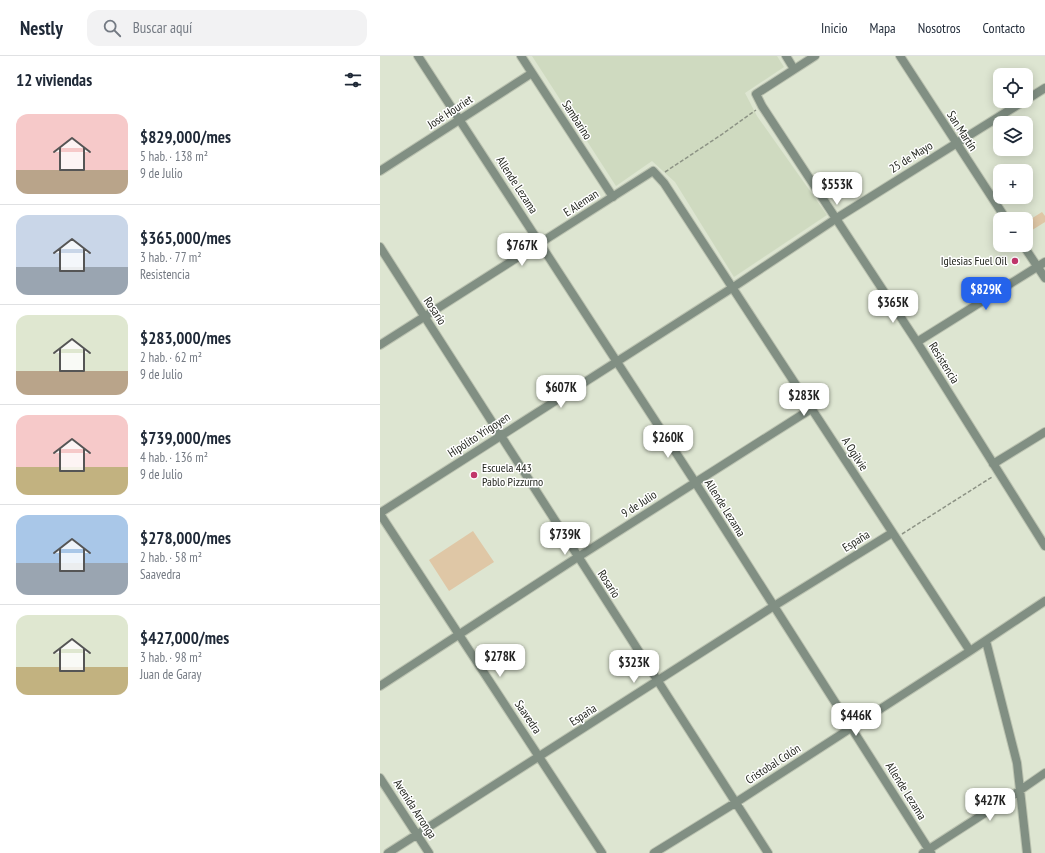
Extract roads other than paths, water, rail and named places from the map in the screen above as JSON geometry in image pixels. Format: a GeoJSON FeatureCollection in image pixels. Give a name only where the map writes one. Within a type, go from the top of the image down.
{"type":"FeatureCollection","features":[{"type":"Feature","properties":{"kind":"street","name":"Allende Lezama"},"geometry":{"type":"LineString","coordinates":[[418,56],[695,482],[852,727],[928,852]]}},
{"type":"Feature","properties":{"kind":"street","name":"Sambarino"},"geometry":{"type":"LineString","coordinates":[[521,56],[613,197]]}},
{"type":"Feature","properties":{"kind":"street"},"geometry":{"type":"LineString","coordinates":[[786,56],[794,69],[815,56]]}},
{"type":"Feature","properties":{"kind":"street","name":"San Martín"},"geometry":{"type":"LineString","coordinates":[[900,56],[955,143],[1001,212]]}},
{"type":"Feature","properties":{"kind":"street","name":"Resistencia"},"geometry":{"type":"LineString","coordinates":[[794,69],[756,94],[762,106],[837,218],[917,342],[1045,546]]}},
{"type":"Feature","properties":{"kind":"street","name":"José Houriet"},"geometry":{"type":"LineString","coordinates":[[380,171],[532,73]]}},
{"type":"Feature","properties":{"kind":"street","name":"25 de Mayo"},"geometry":{"type":"LineString","coordinates":[[1033,95],[1045,88]]}},
{"type":"Feature","properties":{"kind":"street","name":"25 de Mayo"},"geometry":{"type":"LineString","coordinates":[[732,288],[837,218],[1012,108]]}},
{"type":"Feature","properties":{"kind":"street","name":"E Aleman"},"geometry":{"type":"LineString","coordinates":[[380,346],[613,197],[655,174]]}},
{"type":"Feature","properties":{"kind":"street","name":"A Ogilvie"},"geometry":{"type":"LineString","coordinates":[[655,174],[664,183],[970,651]]}},
{"type":"Feature","properties":{"kind":"street","name":"Rosario"},"geometry":{"type":"LineString","coordinates":[[380,247],[768,853]]}},
{"type":"Feature","properties":{"kind":"street"},"geometry":{"type":"LineString","coordinates":[[1028,252],[1045,278]]}},
{"type":"Feature","properties":{"kind":"street"},"geometry":{"type":"LineString","coordinates":[[917,342],[1045,262]]}},
{"type":"Feature","properties":{"kind":"street","name":"Hipólito Yrigoyen"},"geometry":{"type":"LineString","coordinates":[[380,513],[732,288]]}},
{"type":"Feature","properties":{"kind":"street","name":"9 de Julio"},"geometry":{"type":"LineString","coordinates":[[380,686],[458,634],[811,409]]}},
{"type":"Feature","properties":{"kind":"street"},"geometry":{"type":"LineString","coordinates":[[993,464],[1045,432]]}},
{"type":"Feature","properties":{"kind":"street","name":"Saavedra"},"geometry":{"type":"LineString","coordinates":[[380,513],[602,853]]}},
{"type":"Feature","properties":{"kind":"street","name":"España"},"geometry":{"type":"LineString","coordinates":[[388,853],[774,606],[894,535]]}},
{"type":"Feature","properties":{"kind":"street","name":"Cristobal Colón"},"geometry":{"type":"LineString","coordinates":[[654,853],[665,850],[1045,601]]}},
{"type":"Feature","properties":{"kind":"street"},"geometry":{"type":"LineString","coordinates":[[986,641],[1016,763],[1027,853]]}},
{"type":"Feature","properties":{"kind":"street"},"geometry":{"type":"LineString","coordinates":[[928,852],[1045,773]]}},
{"type":"Feature","properties":{"kind":"street","name":"Avenida Arronga"},"geometry":{"type":"LineString","coordinates":[[380,778],[429,853]]}},
{"type":"Feature","properties":{"kind":"place","name":"Iglesias Fuel Oil"},"geometry":{"type":"Point","coordinates":[1015,261]}},
{"type":"Feature","properties":{"kind":"place","name":"Escuela 443 Pablo Pizzurno"},"geometry":{"type":"Point","coordinates":[474,475]}}]}
